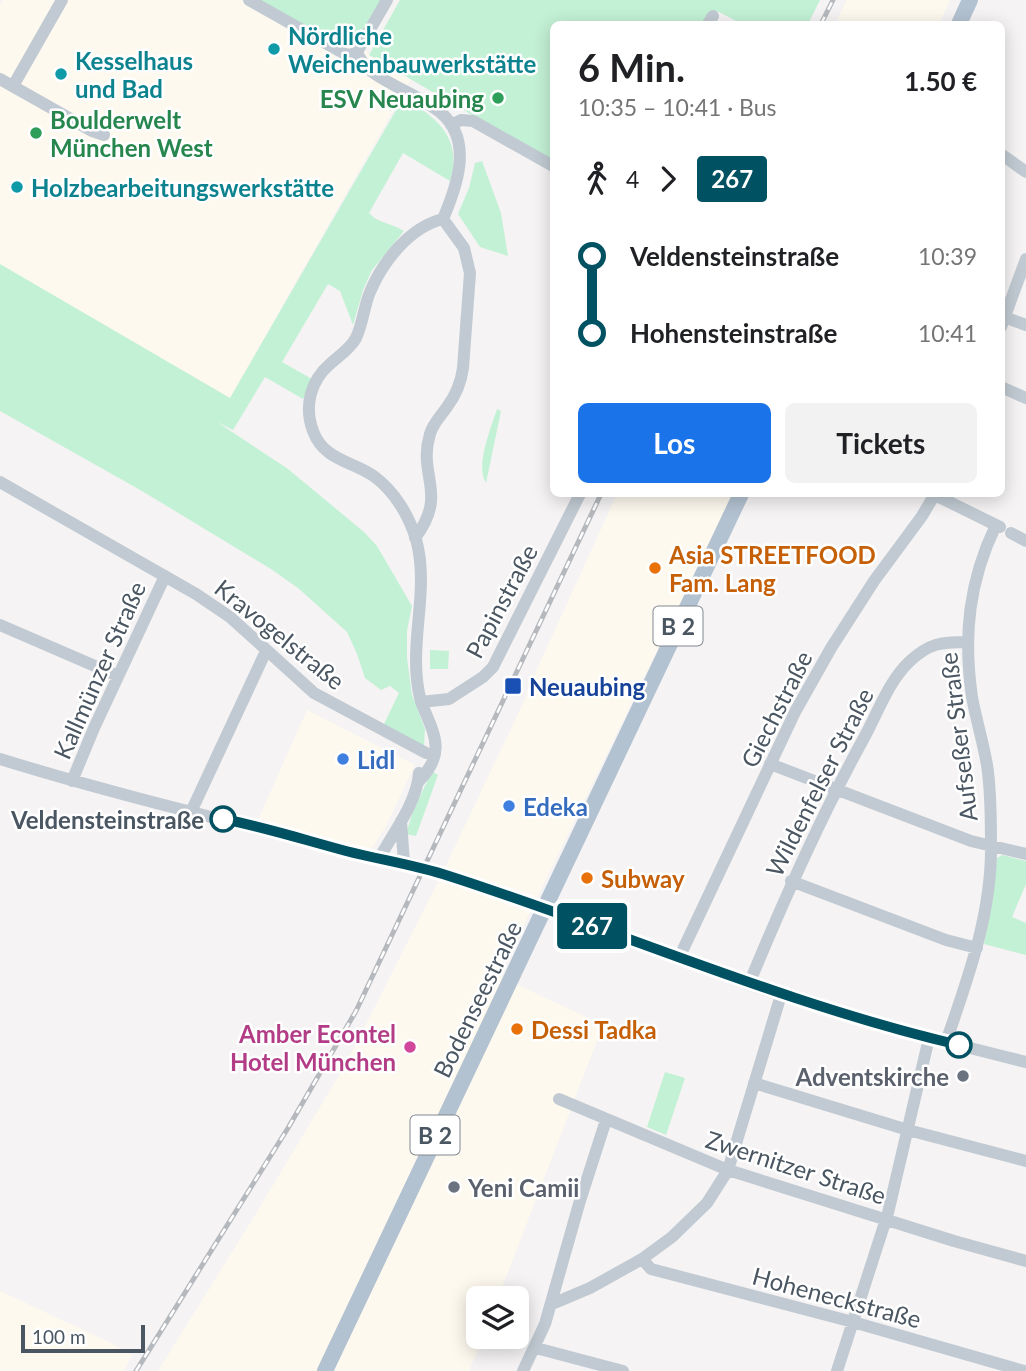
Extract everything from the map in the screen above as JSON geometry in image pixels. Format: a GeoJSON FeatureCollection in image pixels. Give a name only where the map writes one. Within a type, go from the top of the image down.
{"type":"FeatureCollection","features":[{"type":"Feature","properties":{"kind":"main road"},"geometry":{"type":"LineString","coordinates":[[960,21],[970,0]]}},
{"type":"Feature","properties":{"kind":"main road","name":"Bodenseestraße"},"geometry":{"type":"LineString","coordinates":[[324,1371],[740,497]]}},
{"type":"Feature","properties":{"kind":"street"},"geometry":{"type":"LineString","coordinates":[[13,86],[62,0]]}},
{"type":"Feature","properties":{"kind":"street"},"geometry":{"type":"LineString","coordinates":[[249,0],[350,55],[357,52],[387,0]]}},
{"type":"Feature","properties":{"kind":"street"},"geometry":{"type":"LineString","coordinates":[[357,52],[372,73],[441,113],[450,125],[458,142],[460,168],[443,219]]}},
{"type":"Feature","properties":{"kind":"street"},"geometry":{"type":"LineString","coordinates":[[0,79],[92,131],[104,135]]}},
{"type":"Feature","properties":{"kind":"street"},"geometry":{"type":"LineString","coordinates":[[450,125],[461,120],[473,121],[550,164]]}},
{"type":"Feature","properties":{"kind":"street"},"geometry":{"type":"LineString","coordinates":[[1005,157],[1026,172]]}},
{"type":"Feature","properties":{"kind":"street"},"geometry":{"type":"LineString","coordinates":[[415,538],[423,528],[432,505],[427,446],[430,433],[455,395],[461,383],[463,368],[470,273],[460,239],[443,219]]}},
{"type":"Feature","properties":{"kind":"street"},"geometry":{"type":"LineString","coordinates":[[419,781],[425,774],[437,741],[416,684],[415,643],[422,571],[415,538],[399,503],[381,483],[368,473],[338,460],[322,448],[314,432],[309,403],[315,380],[355,340],[370,292],[379,275],[416,230],[428,222],[443,219]]}},
{"type":"Feature","properties":{"kind":"street"},"geometry":{"type":"LineString","coordinates":[[1005,314],[1026,259]]}},
{"type":"Feature","properties":{"kind":"street"},"geometry":{"type":"LineString","coordinates":[[1005,322],[1026,325]]}},
{"type":"Feature","properties":{"kind":"street"},"geometry":{"type":"LineString","coordinates":[[1005,389],[1026,398]]}},
{"type":"Feature","properties":{"kind":"street","name":"Kravogelstraße"},"geometry":{"type":"LineString","coordinates":[[0,482],[196,594],[230,617],[314,693],[426,753]]}},
{"type":"Feature","properties":{"kind":"street","name":"Papinstraße"},"geometry":{"type":"LineString","coordinates":[[421,702],[449,699],[494,667],[579,497]]}},
{"type":"Feature","properties":{"kind":"street","name":"Giechstraße"},"geometry":{"type":"LineString","coordinates":[[679,958],[794,712],[874,581],[922,516],[932,497]]}},
{"type":"Feature","properties":{"kind":"street"},"geometry":{"type":"LineString","coordinates":[[940,497],[1013,532]]}},
{"type":"Feature","properties":{"kind":"street","name":"Aufseßer Straße"},"geometry":{"type":"LineString","coordinates":[[946,1042],[977,948],[987,897],[991,847],[988,767],[972,696],[967,642],[972,591],[985,548],[1013,532]]}},
{"type":"Feature","properties":{"kind":"street","name":"Kallmünzer Straße"},"geometry":{"type":"LineString","coordinates":[[72,781],[164,576]]}},
{"type":"Feature","properties":{"kind":"street"},"geometry":{"type":"LineString","coordinates":[[0,625],[118,676]]}},
{"type":"Feature","properties":{"kind":"street","name":"Wildenfelser Straße"},"geometry":{"type":"LineString","coordinates":[[749,984],[791,881],[894,683],[907,664],[938,642],[967,642]]}},
{"type":"Feature","properties":{"kind":"street"},"geometry":{"type":"LineString","coordinates":[[191,812],[266,651]]}},
{"type":"Feature","properties":{"kind":"street"},"geometry":{"type":"LineString","coordinates":[[380,857],[401,821],[419,781],[433,730]]}},
{"type":"Feature","properties":{"kind":"street"},"geometry":{"type":"LineString","coordinates":[[0,759],[191,812],[404,863],[545,908],[781,995],[929,1038],[1026,1062]]}},
{"type":"Feature","properties":{"kind":"street"},"geometry":{"type":"LineString","coordinates":[[770,764],[991,847],[1026,854]]}},
{"type":"Feature","properties":{"kind":"street"},"geometry":{"type":"LineString","coordinates":[[401,821],[404,863]]}},
{"type":"Feature","properties":{"kind":"street"},"geometry":{"type":"LineString","coordinates":[[791,881],[946,940],[977,948]]}},
{"type":"Feature","properties":{"kind":"street"},"geometry":{"type":"LineString","coordinates":[[552,1304],[590,1288],[642,1259],[672,1237],[706,1203],[728,1170],[781,995]]}},
{"type":"Feature","properties":{"kind":"street"},"geometry":{"type":"LineString","coordinates":[[837,1371],[886,1220],[929,1038]]}},
{"type":"Feature","properties":{"kind":"street"},"geometry":{"type":"LineString","coordinates":[[754,1083],[908,1130],[1026,1161]]}},
{"type":"Feature","properties":{"kind":"street","name":"Zwernitzer Straße"},"geometry":{"type":"LineString","coordinates":[[559,1099],[728,1170],[1026,1261]]}},
{"type":"Feature","properties":{"kind":"street"},"geometry":{"type":"LineString","coordinates":[[523,1371],[536,1348],[552,1304],[579,1204],[606,1120]]}},
{"type":"Feature","properties":{"kind":"street","name":"Hoheneckstraße"},"geometry":{"type":"LineString","coordinates":[[642,1259],[651,1269],[853,1322],[1024,1371]]}},
{"type":"Feature","properties":{"kind":"street"},"geometry":{"type":"LineString","coordinates":[[536,1348],[624,1371]]}},
{"type":"Feature","properties":{"kind":"shaded area"},"geometry":{"type":"Polygon","coordinates":[[[3,0],[290,0],[356,37],[369,55],[411,79],[230,398],[0,265],[0,5],[3,0]]]}},
{"type":"Feature","properties":{"kind":"shaded area"},"geometry":{"type":"Polygon","coordinates":[[[847,0],[950,0],[940,21],[836,21],[847,0]]]}},
{"type":"Feature","properties":{"kind":"shaded area"},"geometry":{"type":"Polygon","coordinates":[[[616,497],[732,497],[499,976],[603,1025],[503,1286],[466,1286],[466,1349],[478,1349],[469,1371],[158,1371],[338,1077],[437,884],[527,695],[616,497]]]}},
{"type":"Feature","properties":{"kind":"shaded area"},"geometry":{"type":"Polygon","coordinates":[[[307,710],[415,765],[373,847],[363,849],[258,820],[307,710]]]}},
{"type":"Feature","properties":{"kind":"shaded area"},"geometry":{"type":"Polygon","coordinates":[[[0,1291],[132,1355],[124,1371],[0,1371],[0,1291]]]}},
{"type":"Feature","properties":{"kind":"green space"},"geometry":{"type":"Polygon","coordinates":[[[260,0],[382,0],[356,43],[342,47],[260,0]]]}},
{"type":"Feature","properties":{"kind":"green space","name":"ESV Neuaubing"},"geometry":{"type":"Polygon","coordinates":[[[400,0],[820,0],[810,21],[736,21],[717,11],[711,12],[706,21],[550,21],[550,160],[369,55],[400,0]]]}},
{"type":"Feature","properties":{"kind":"green space"},"geometry":{"type":"Polygon","coordinates":[[[403,98],[427,113],[444,130],[453,153],[450,181],[403,153],[369,213],[376,219],[404,231],[372,270],[353,325],[340,291],[328,284],[282,362],[312,379],[303,399],[265,377],[233,430],[217,422],[288,469],[377,546],[412,606],[407,631],[407,658],[412,695],[425,729],[424,746],[383,726],[399,693],[390,686],[381,690],[365,678],[347,632],[298,588],[142,491],[0,411],[0,264],[230,398],[403,98]]]}},
{"type":"Feature","properties":{"kind":"green space"},"geometry":{"type":"Polygon","coordinates":[[[482,161],[501,213],[508,256],[480,247],[458,214],[469,188],[475,163],[482,161]]]}},
{"type":"Feature","properties":{"kind":"green space"},"geometry":{"type":"Polygon","coordinates":[[[497,409],[501,411],[486,483],[483,476],[483,457],[497,409]]]}},
{"type":"Feature","properties":{"kind":"green space"},"geometry":{"type":"Polygon","coordinates":[[[430,650],[449,651],[448,669],[430,669],[430,650]]]}},
{"type":"Feature","properties":{"kind":"green space"},"geometry":{"type":"Polygon","coordinates":[[[432,771],[438,775],[416,836],[406,834],[413,811],[432,771]]]}},
{"type":"Feature","properties":{"kind":"green space"},"geometry":{"type":"Polygon","coordinates":[[[1002,855],[1026,861],[1026,884],[1012,917],[1026,923],[1026,955],[984,944],[997,858],[1002,855]]]}},
{"type":"Feature","properties":{"kind":"green space"},"geometry":{"type":"Polygon","coordinates":[[[665,1072],[685,1078],[666,1135],[647,1127],[665,1072]]]}},
{"type":"Feature","properties":{"kind":"railway"},"geometry":{"type":"LineString","coordinates":[[822,21],[833,0]]}},
{"type":"Feature","properties":{"kind":"railway"},"geometry":{"type":"LineString","coordinates":[[136,1371],[288,1128],[356,1011],[600,497]]}},
{"type":"Feature","properties":{"kind":"bus line","name":"267"},"geometry":{"type":"LineString","coordinates":[[223,819],[361,855],[419,866],[545,908],[781,995],[837,1013],[959,1045]]}},
{"type":"Feature","properties":{"kind":"place","name":"Nördliche Weichenbauwerkstätte"},"geometry":{"type":"Point","coordinates":[274,49]}},
{"type":"Feature","properties":{"kind":"place","name":"Kesselhaus und Bad"},"geometry":{"type":"Point","coordinates":[61,74]}},
{"type":"Feature","properties":{"kind":"place","name":"ESV Neuaubing"},"geometry":{"type":"Point","coordinates":[498,98]}},
{"type":"Feature","properties":{"kind":"place","name":"Boulderwelt München West"},"geometry":{"type":"Point","coordinates":[36,133]}},
{"type":"Feature","properties":{"kind":"place","name":"Holzbearbeitungswerkstätte"},"geometry":{"type":"Point","coordinates":[17,187]}},
{"type":"Feature","properties":{"kind":"place","name":"Asia STREETFOOD Fam. Lang"},"geometry":{"type":"Point","coordinates":[655,568]}},
{"type":"Feature","properties":{"kind":"place","name":"Neuaubing"},"geometry":{"type":"Point","coordinates":[513,686]}},
{"type":"Feature","properties":{"kind":"place","name":"Lidl"},"geometry":{"type":"Point","coordinates":[343,759]}},
{"type":"Feature","properties":{"kind":"place","name":"Edeka"},"geometry":{"type":"Point","coordinates":[509,806]}},
{"type":"Feature","properties":{"kind":"place","name":"Veldensteinstraße"},"geometry":{"type":"Point","coordinates":[223,819]}},
{"type":"Feature","properties":{"kind":"place","name":"Subway"},"geometry":{"type":"Point","coordinates":[587,878]}},
{"type":"Feature","properties":{"kind":"place","name":"Dessi Tadka"},"geometry":{"type":"Point","coordinates":[517,1029]}},
{"type":"Feature","properties":{"kind":"place","name":"Amber Econtel Hotel München"},"geometry":{"type":"Point","coordinates":[410,1047]}},
{"type":"Feature","properties":{"kind":"place","name":"Adventskirche"},"geometry":{"type":"Point","coordinates":[963,1076]}},
{"type":"Feature","properties":{"kind":"place","name":"Yeni Camii"},"geometry":{"type":"Point","coordinates":[454,1187]}}]}
